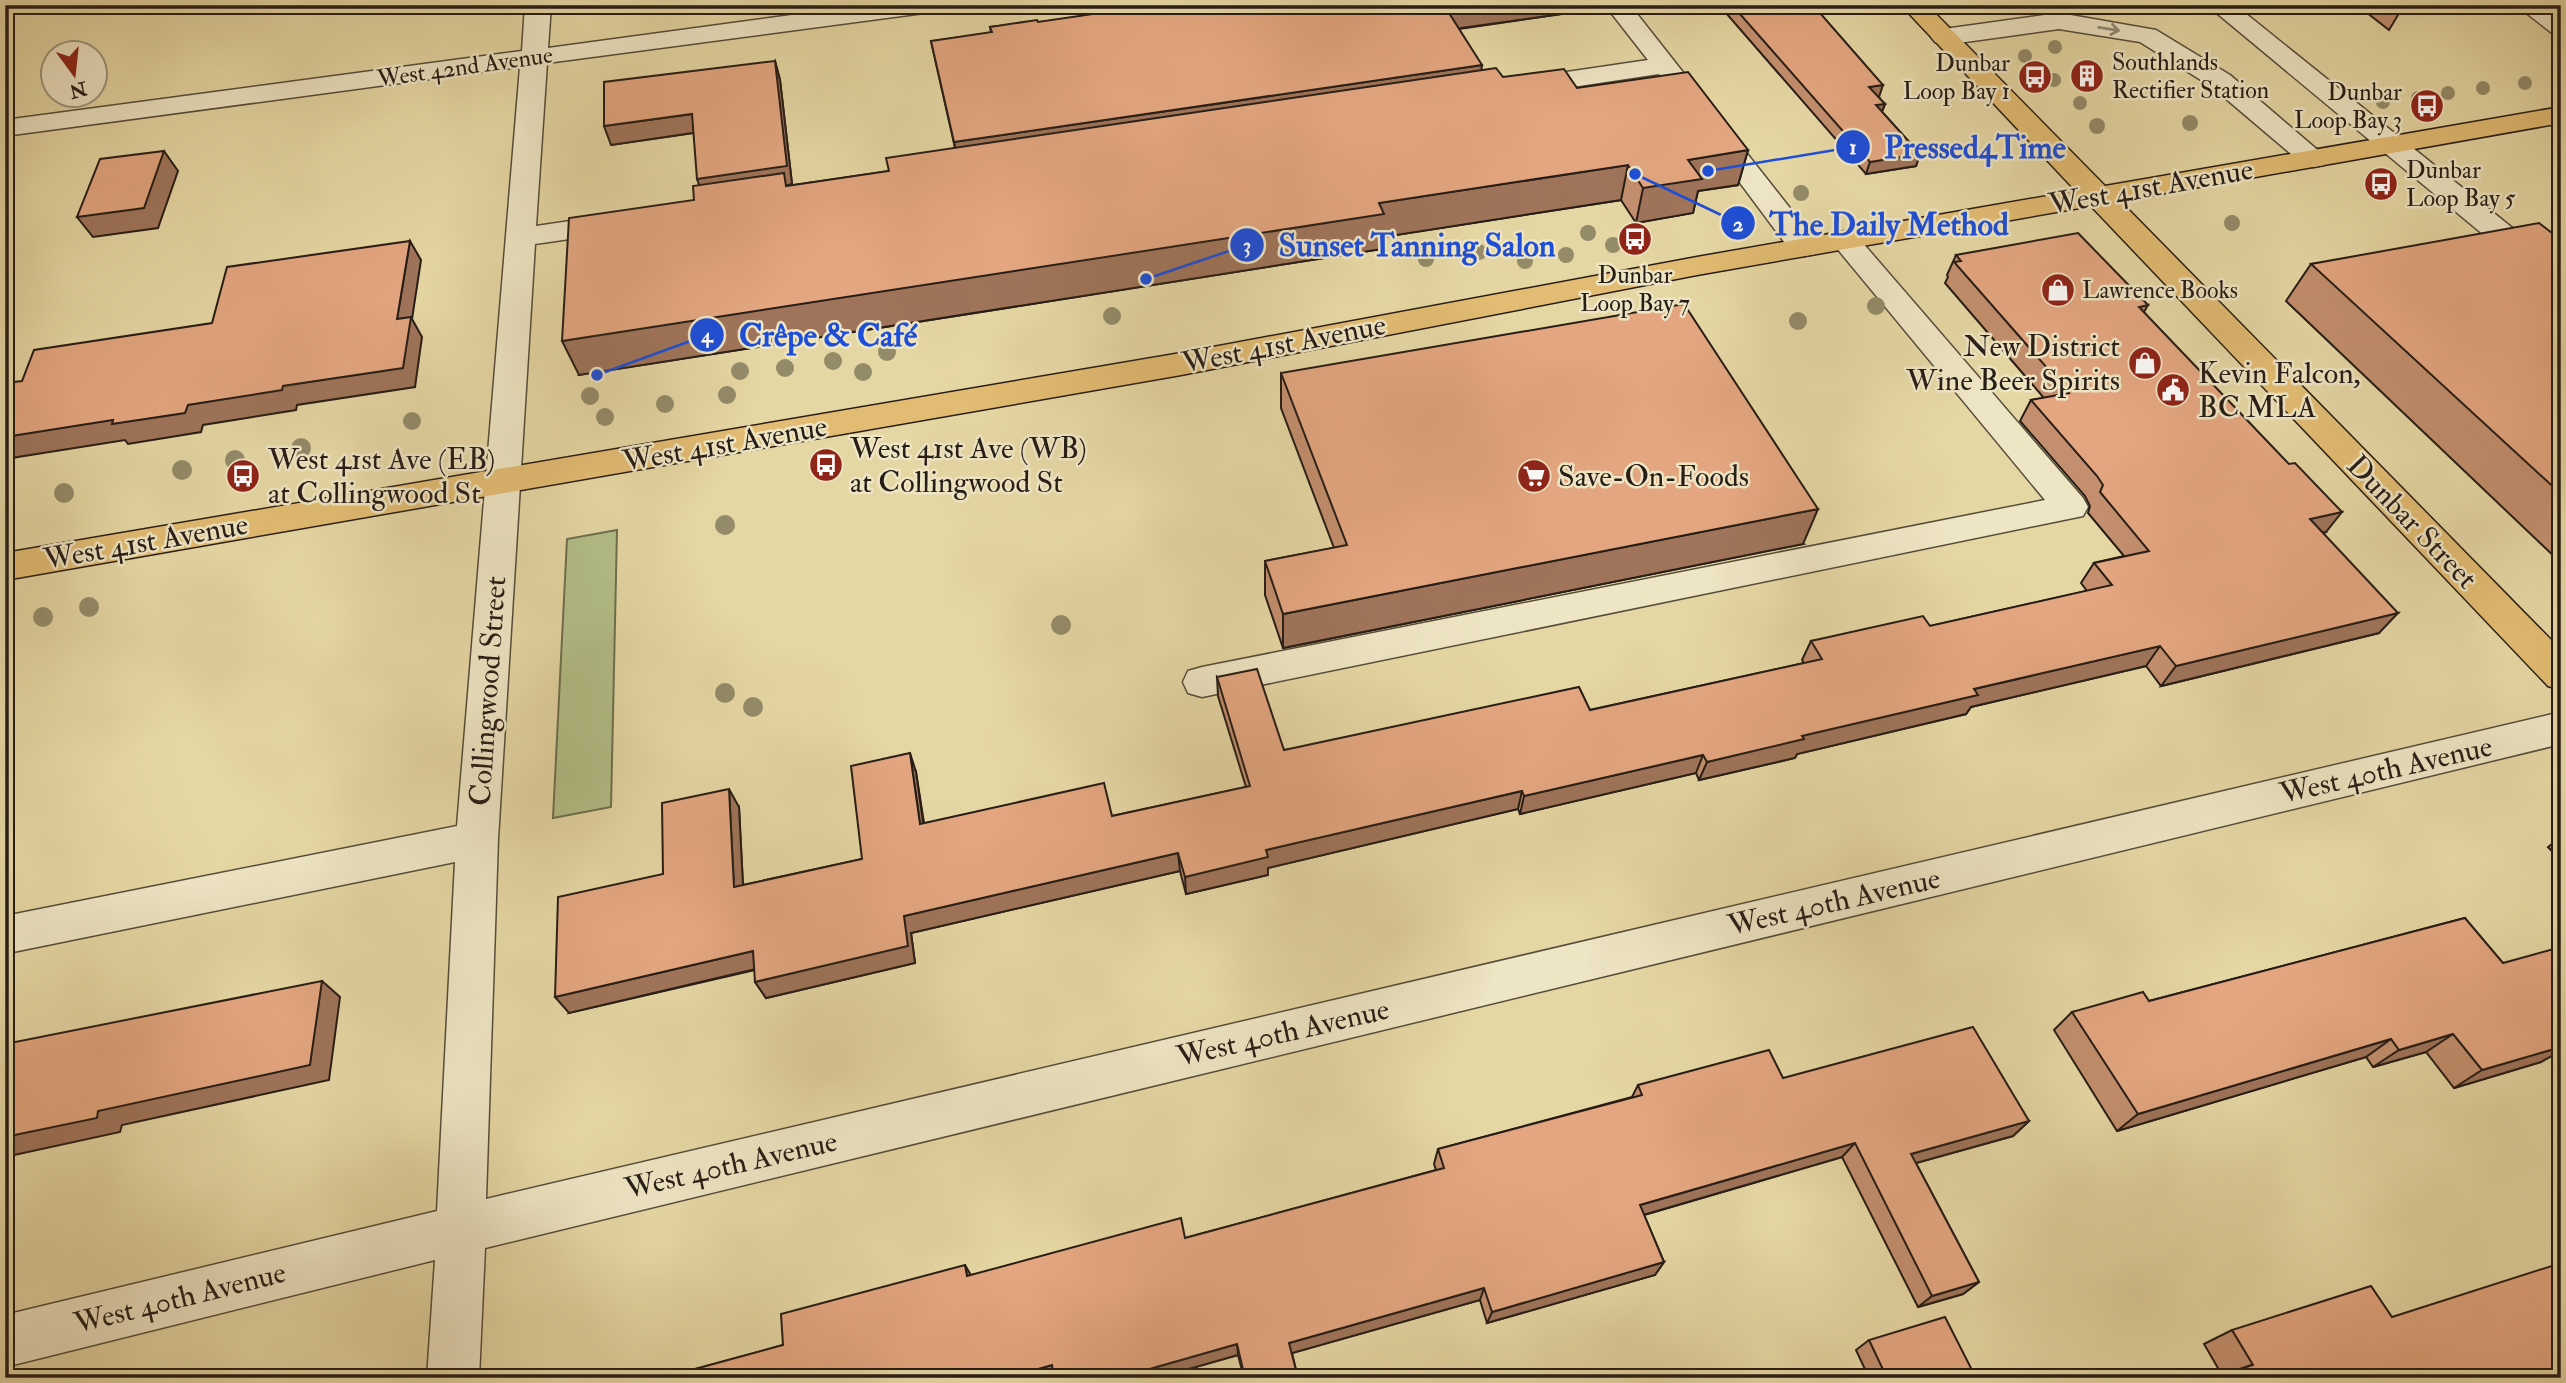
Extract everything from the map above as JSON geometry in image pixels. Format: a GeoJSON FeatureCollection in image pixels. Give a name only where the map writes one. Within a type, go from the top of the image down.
{"type":"FeatureCollection","features":[{"type":"Feature","properties":{"kind":"main road","name":"Dunbar Street"},"geometry":{"type":"LineString","coordinates":[[1913,5],[2561,675]]}},
{"type":"Feature","properties":{"kind":"main road","name":"West 41st Avenue"},"geometry":{"type":"LineString","coordinates":[[5,567],[1195,361],[1804,247],[2561,115]]}},
{"type":"Feature","properties":{"kind":"street","name":"Collingwood Street"},"geometry":{"type":"LineString","coordinates":[[453,1378],[462,1229],[463,1147],[477,840],[538,5]]}},
{"type":"Feature","properties":{"kind":"street","name":"West 42nd Avenue"},"geometry":{"type":"LineString","coordinates":[[5,128],[924,5]]}},
{"type":"Feature","properties":{"kind":"street"},"geometry":{"type":"LineString","coordinates":[[1618,5],[1804,247]]}},
{"type":"Feature","properties":{"kind":"street"},"geometry":{"type":"LineString","coordinates":[[2219,5],[2561,283]]}},
{"type":"Feature","properties":{"kind":"street"},"geometry":{"type":"LineString","coordinates":[[2528,5],[2561,27]]}},
{"type":"Feature","properties":{"kind":"street"},"geometry":{"type":"LineString","coordinates":[[1944,37],[2059,21],[2147,36],[2221,81],[2314,159]]}},
{"type":"Feature","properties":{"kind":"street"},"geometry":{"type":"LineString","coordinates":[[1486,92],[1666,65]]}},
{"type":"Feature","properties":{"kind":"street"},"geometry":{"type":"LineString","coordinates":[[520,237],[645,219]]}},
{"type":"Feature","properties":{"kind":"street"},"geometry":{"type":"LineString","coordinates":[[1202,682],[2071,508],[1845,240]]}},
{"type":"Feature","properties":{"kind":"street","name":"West 40th Avenue"},"geometry":{"type":"LineString","coordinates":[[5,1341],[462,1229],[2561,729]]}},
{"type":"Feature","properties":{"kind":"street"},"geometry":{"type":"LineString","coordinates":[[8,934],[477,840]]}},
{"type":"Feature","properties":{"kind":"green space"},"geometry":{"type":"Polygon","coordinates":[[[617,530],[611,807],[553,818],[567,539],[617,530]]]}},
{"type":"Feature","properties":{"kind":"building"},"geometry":{"type":"Polygon","coordinates":[[[1155,5],[1505,5],[1449,13],[1482,65],[954,142],[931,41],[992,32],[990,27],[1155,5]]]}},
{"type":"Feature","properties":{"kind":"building"},"geometry":{"type":"Polygon","coordinates":[[[1732,5],[1813,5],[1883,85],[1869,87],[1885,104],[1876,105],[1920,154],[1870,162],[1732,5]]]}},
{"type":"Feature","properties":{"kind":"building"},"geometry":{"type":"Polygon","coordinates":[[[775,61],[787,166],[697,179],[692,114],[604,126],[604,82],[775,61]]]}},
{"type":"Feature","properties":{"kind":"building"},"geometry":{"type":"Polygon","coordinates":[[[1496,68],[1503,77],[1564,69],[1577,88],[1688,72],[1748,150],[1688,160],[1702,179],[1643,188],[1628,165],[1379,203],[1384,214],[562,341],[569,218],[694,200],[693,186],[784,173],[786,186],[889,171],[886,158],[1496,68]]]}},
{"type":"Feature","properties":{"kind":"building"},"geometry":{"type":"Polygon","coordinates":[[[164,151],[144,208],[77,217],[100,159],[164,151]]]}},
{"type":"Feature","properties":{"kind":"building"},"geometry":{"type":"Polygon","coordinates":[[[2539,223],[2561,240],[2561,494],[2311,264],[2539,223]]]}},
{"type":"Feature","properties":{"kind":"building"},"geometry":{"type":"Polygon","coordinates":[[[2078,233],[2148,305],[2139,307],[2289,464],[2295,463],[2342,512],[2310,519],[2398,613],[2176,666],[2160,646],[1974,689],[1978,695],[1802,736],[1804,739],[1707,762],[1703,755],[1524,796],[1522,791],[1266,850],[1268,857],[1185,877],[1178,853],[904,916],[908,946],[755,982],[753,951],[555,997],[558,897],[663,874],[662,803],[729,789],[734,887],[862,859],[851,766],[910,753],[920,824],[1104,783],[1112,816],[1250,786],[1217,677],[1257,669],[1284,750],[1579,687],[1590,710],[1822,659],[1811,641],[1923,616],[1930,626],[2112,585],[2094,563],[2149,551],[2100,492],[2103,485],[2097,476],[2031,400],[2069,393],[1954,262],[1961,261],[1956,255],[2078,233]]]}},
{"type":"Feature","properties":{"kind":"building"},"geometry":{"type":"Polygon","coordinates":[[[410,241],[397,319],[411,317],[403,368],[283,386],[282,390],[188,405],[185,413],[112,424],[113,420],[5,437],[5,383],[22,381],[34,350],[212,323],[227,267],[410,241]]]}},
{"type":"Feature","properties":{"kind":"building","name":"Save-On-Foods"},"geometry":{"type":"Polygon","coordinates":[[[1684,304],[1818,509],[1283,614],[1265,561],[1347,545],[1281,373],[1684,304]]]}},
{"type":"Feature","properties":{"kind":"building"},"geometry":{"type":"Polygon","coordinates":[[[2465,918],[2503,963],[2561,947],[2561,1047],[2482,1070],[2453,1034],[2399,1050],[2391,1039],[2138,1114],[2072,1012],[2143,992],[2149,1001],[2465,918]]]}},
{"type":"Feature","properties":{"kind":"building"},"geometry":{"type":"Polygon","coordinates":[[[322,981],[310,1065],[98,1111],[97,1118],[5,1137],[5,1044],[322,981]]]}},
{"type":"Feature","properties":{"kind":"building"},"geometry":{"type":"Polygon","coordinates":[[[1973,1027],[2029,1121],[1911,1154],[1979,1282],[1932,1296],[1855,1143],[1640,1205],[1664,1262],[1492,1312],[1484,1288],[1289,1343],[1298,1378],[1245,1378],[1237,1344],[1118,1378],[1054,1378],[1052,1365],[1007,1378],[662,1378],[783,1345],[781,1314],[965,1265],[967,1276],[1181,1218],[1185,1238],[1444,1168],[1438,1149],[1642,1095],[1638,1085],[1769,1050],[1783,1078],[1973,1027]]]}},
{"type":"Feature","properties":{"kind":"building"},"geometry":{"type":"Polygon","coordinates":[[[2561,1263],[2561,1378],[2213,1378],[2253,1365],[2232,1330],[2371,1286],[2392,1317],[2561,1263]]]}},
{"type":"Feature","properties":{"kind":"building"},"geometry":{"type":"Polygon","coordinates":[[[1945,1317],[1976,1378],[1887,1378],[1869,1340],[1945,1317]]]}},
{"type":"Feature","properties":{"kind":"place","name":"Southlands Rectifier Station"},"geometry":{"type":"Point","coordinates":[2087,76]}},
{"type":"Feature","properties":{"kind":"place","name":"Dunbar Loop Bay 1"},"geometry":{"type":"Point","coordinates":[2035,77]}},
{"type":"Feature","properties":{"kind":"place","name":"Dunbar Loop Bay 3"},"geometry":{"type":"Point","coordinates":[2427,106]}},
{"type":"Feature","properties":{"kind":"place","name":"Pressed4Time"},"geometry":{"type":"Point","coordinates":[1708,171]}},
{"type":"Feature","properties":{"kind":"place","name":"The Daily Method"},"geometry":{"type":"Point","coordinates":[1635,174]}},
{"type":"Feature","properties":{"kind":"place","name":"Dunbar Loop Bay 5"},"geometry":{"type":"Point","coordinates":[2381,184]}},
{"type":"Feature","properties":{"kind":"place","name":"Dunbar Loop Bay 7"},"geometry":{"type":"Point","coordinates":[1635,239]}},
{"type":"Feature","properties":{"kind":"place","name":"Sunset Tanning Salon"},"geometry":{"type":"Point","coordinates":[1146,279]}},
{"type":"Feature","properties":{"kind":"place","name":"Lawrence Books"},"geometry":{"type":"Point","coordinates":[2058,290]}},
{"type":"Feature","properties":{"kind":"place","name":"New District Wine Beer Spirits"},"geometry":{"type":"Point","coordinates":[2145,363]}},
{"type":"Feature","properties":{"kind":"place","name":"Crêpe & Café"},"geometry":{"type":"Point","coordinates":[597,375]}},
{"type":"Feature","properties":{"kind":"place","name":"Kevin Falcon, BC MLA"},"geometry":{"type":"Point","coordinates":[2173,390]}},
{"type":"Feature","properties":{"kind":"place","name":"West 41st Ave (WB) at Collingwood St"},"geometry":{"type":"Point","coordinates":[826,465]}},
{"type":"Feature","properties":{"kind":"place","name":"West 41st Ave (EB) at Collingwood St"},"geometry":{"type":"Point","coordinates":[243,476]}},
{"type":"Feature","properties":{"kind":"place","name":"Save-On-Foods"},"geometry":{"type":"Point","coordinates":[1534,476]}}]}
